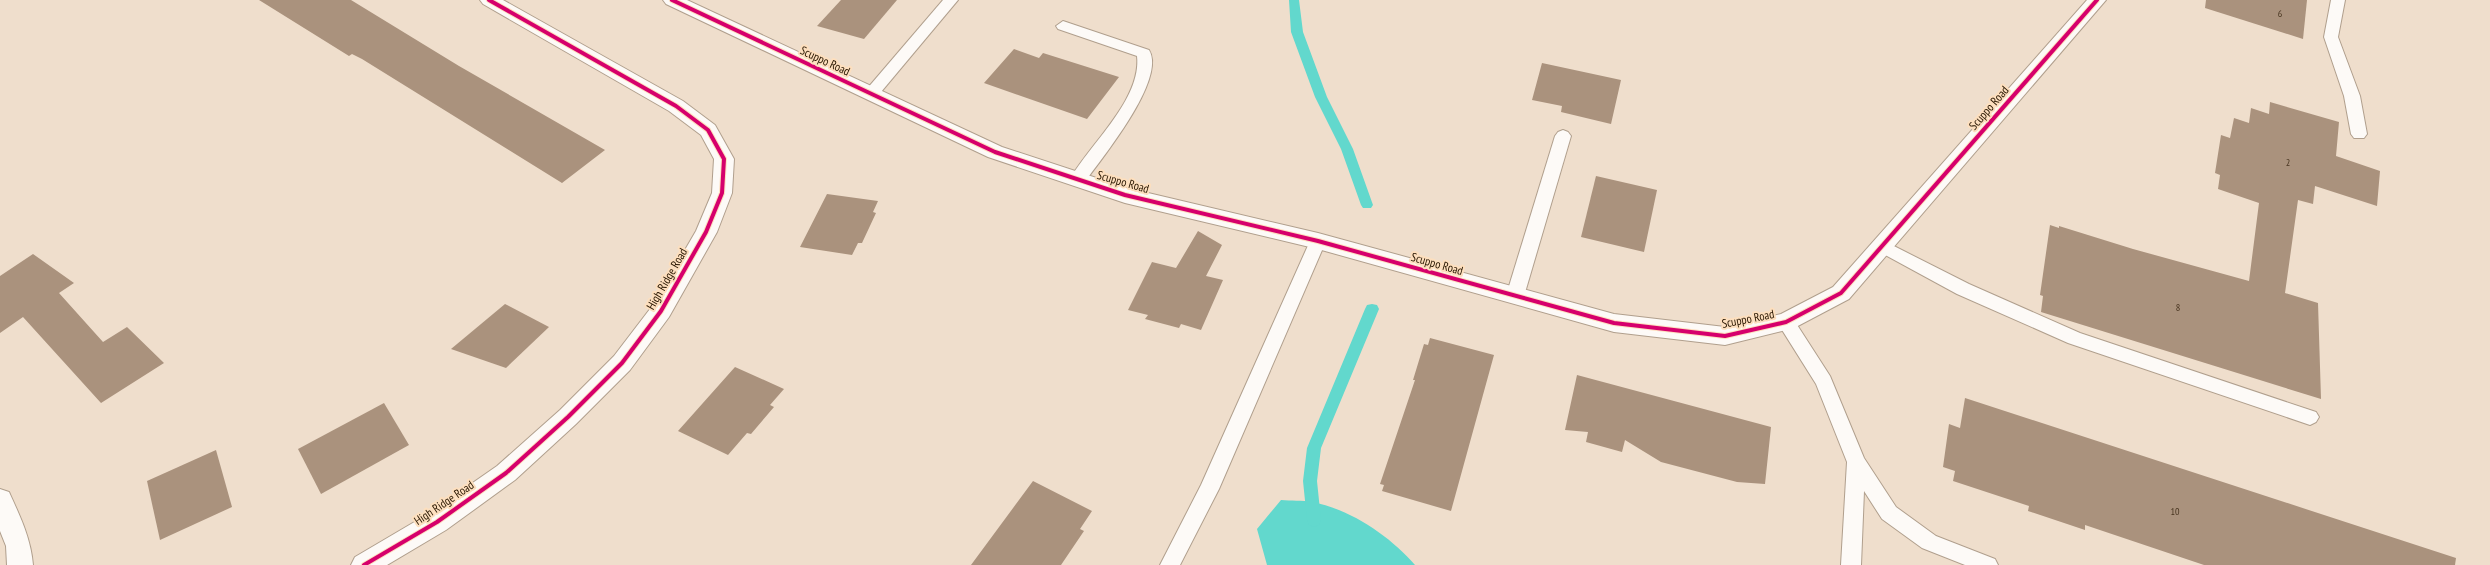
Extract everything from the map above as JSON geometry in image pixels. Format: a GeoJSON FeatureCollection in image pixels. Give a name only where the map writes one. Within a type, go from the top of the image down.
{"type":"FeatureCollection","features":[{"type":"Feature","properties":{"kind":"street","name":"High Ridge Road"},"geometry":{"type":"LineString","coordinates":[[364,565],[437,522],[506,473],[568,417],[622,363],[662,312],[706,232],[722,193],[724,159],[708,130],[676,106],[490,0]]}},
{"type":"Feature","properties":{"kind":"street","name":"Scuppo Road"},"geometry":{"type":"LineString","coordinates":[[672,0],[995,152],[1125,194],[1318,241],[1614,323],[1725,336],[1786,322],[1841,293],[2097,0]]}},
{"type":"Feature","properties":{"kind":"street"},"geometry":{"type":"LineString","coordinates":[[0,500],[19,546],[20,565]]}},
{"type":"Feature","properties":{"kind":"lane"},"geometry":{"type":"LineString","coordinates":[[871,94],[951,0]]}},
{"type":"Feature","properties":{"kind":"lane"},"geometry":{"type":"LineString","coordinates":[[2338,0],[2331,37],[2352,96],[2359,134]]}},
{"type":"Feature","properties":{"kind":"lane"},"geometry":{"type":"LineString","coordinates":[[1063,26],[1144,53],[1146,70],[1124,117],[1078,179]]}},
{"type":"Feature","properties":{"kind":"lane"},"geometry":{"type":"LineString","coordinates":[[1515,296],[1563,136]]}},
{"type":"Feature","properties":{"kind":"lane"},"geometry":{"type":"LineString","coordinates":[[1170,565],[1209,489],[1318,241]]}},
{"type":"Feature","properties":{"kind":"lane"},"geometry":{"type":"LineString","coordinates":[[1882,246],[1963,289],[2074,338],[2310,417]]}},
{"type":"Feature","properties":{"kind":"lane"},"geometry":{"type":"LineString","coordinates":[[1786,322],[1824,381],[1856,462],[1889,513],[1929,542],[1988,565]]}},
{"type":"Feature","properties":{"kind":"lane"},"geometry":{"type":"LineString","coordinates":[[1851,565],[1856,462]]}},
{"type":"Feature","properties":{"kind":"water"},"geometry":{"type":"Polygon","coordinates":[[[1281,500],[1312,502],[1355,517],[1394,544],[1415,565],[1267,565],[1257,529],[1281,500]]]}},
{"type":"Feature","properties":{"kind":"building"},"geometry":{"type":"Polygon","coordinates":[[[259,0],[351,0],[459,66],[605,150],[562,183],[362,59],[352,54],[349,56],[259,0]]]}},
{"type":"Feature","properties":{"kind":"building"},"geometry":{"type":"Polygon","coordinates":[[[841,0],[897,0],[864,39],[817,26],[841,0]]]}},
{"type":"Feature","properties":{"kind":"building"},"geometry":{"type":"Polygon","coordinates":[[[2206,0],[2307,0],[2303,39],[2205,8],[2206,0]]]}},
{"type":"Feature","properties":{"kind":"building"},"geometry":{"type":"Polygon","coordinates":[[[1014,49],[1039,58],[1043,53],[1119,77],[1087,119],[984,83],[1014,49]]]}},
{"type":"Feature","properties":{"kind":"building"},"geometry":{"type":"Polygon","coordinates":[[[1542,63],[1621,80],[1611,124],[1561,112],[1562,106],[1532,100],[1542,63]]]}},
{"type":"Feature","properties":{"kind":"building"},"geometry":{"type":"Polygon","coordinates":[[[2270,102],[2339,122],[2336,156],[2380,171],[2377,206],[2315,186],[2313,204],[2298,200],[2285,293],[2318,303],[2321,399],[2041,312],[2043,296],[2040,295],[2050,225],[2059,228],[2059,226],[2133,249],[2249,281],[2259,203],[2218,189],[2220,175],[2215,173],[2221,135],[2230,138],[2234,118],[2249,123],[2251,108],[2269,114],[2270,102]]]}},
{"type":"Feature","properties":{"kind":"building"},"geometry":{"type":"Polygon","coordinates":[[[1596,176],[1657,190],[1644,252],[1581,237],[1596,176]]]}},
{"type":"Feature","properties":{"kind":"building"},"geometry":{"type":"Polygon","coordinates":[[[827,194],[878,201],[873,212],[876,213],[862,243],[858,243],[852,255],[800,247],[827,194]]]}},
{"type":"Feature","properties":{"kind":"building"},"geometry":{"type":"Polygon","coordinates":[[[1198,231],[1222,245],[1206,276],[1223,280],[1201,330],[1181,324],[1179,328],[1145,319],[1148,315],[1128,310],[1152,262],[1176,268],[1198,231]]]}},
{"type":"Feature","properties":{"kind":"building"},"geometry":{"type":"Polygon","coordinates":[[[33,254],[74,283],[59,293],[103,342],[127,327],[164,363],[101,403],[23,317],[0,333],[0,276],[33,254]]]}},
{"type":"Feature","properties":{"kind":"building"},"geometry":{"type":"Polygon","coordinates":[[[505,304],[549,327],[506,368],[451,349],[505,304]]]}},
{"type":"Feature","properties":{"kind":"building"},"geometry":{"type":"Polygon","coordinates":[[[1430,338],[1494,355],[1451,511],[1382,491],[1384,485],[1380,484],[1415,380],[1413,380],[1424,344],[1428,345],[1430,338]]]}},
{"type":"Feature","properties":{"kind":"building"},"geometry":{"type":"Polygon","coordinates":[[[735,367],[784,389],[770,405],[774,407],[751,434],[747,433],[728,455],[678,431],[735,367]]]}},
{"type":"Feature","properties":{"kind":"building"},"geometry":{"type":"Polygon","coordinates":[[[1577,375],[1771,427],[1765,484],[1737,482],[1661,462],[1625,440],[1622,452],[1586,442],[1588,432],[1565,430],[1577,375]]]}},
{"type":"Feature","properties":{"kind":"building"},"geometry":{"type":"Polygon","coordinates":[[[1965,398],[2456,558],[2455,565],[2204,565],[2085,525],[2085,530],[2028,511],[2029,506],[1953,481],[1955,471],[1943,467],[1949,424],[1960,428],[1965,398]]]}},
{"type":"Feature","properties":{"kind":"building"},"geometry":{"type":"Polygon","coordinates":[[[384,403],[409,445],[321,494],[298,449],[384,403]]]}},
{"type":"Feature","properties":{"kind":"building"},"geometry":{"type":"Polygon","coordinates":[[[216,450],[232,507],[160,540],[147,481],[216,450]]]}},
{"type":"Feature","properties":{"kind":"building"},"geometry":{"type":"Polygon","coordinates":[[[1033,481],[1092,511],[1080,529],[1084,531],[1061,565],[971,565],[1033,481]]]}},
{"type":"Feature","properties":{"kind":"waterway"},"geometry":{"type":"LineString","coordinates":[[1294,0],[1297,32],[1321,97],[1347,149],[1367,205]]}},
{"type":"Feature","properties":{"kind":"waterway"},"geometry":{"type":"LineString","coordinates":[[1314,520],[1310,481],[1314,448],[1372,309]]}},
{"type":"Feature","properties":{"kind":"cycle path"},"geometry":{"type":"LineString","coordinates":[[364,565],[437,522],[506,473],[568,417],[622,363],[661,311],[706,232],[722,193],[724,159],[708,130],[676,106],[489,0]]}},
{"type":"Feature","properties":{"kind":"cycle path"},"geometry":{"type":"LineString","coordinates":[[672,0],[995,152],[1125,195],[1318,241],[1614,323],[1725,336],[1786,322],[1841,293],[2097,0]]}}]}
